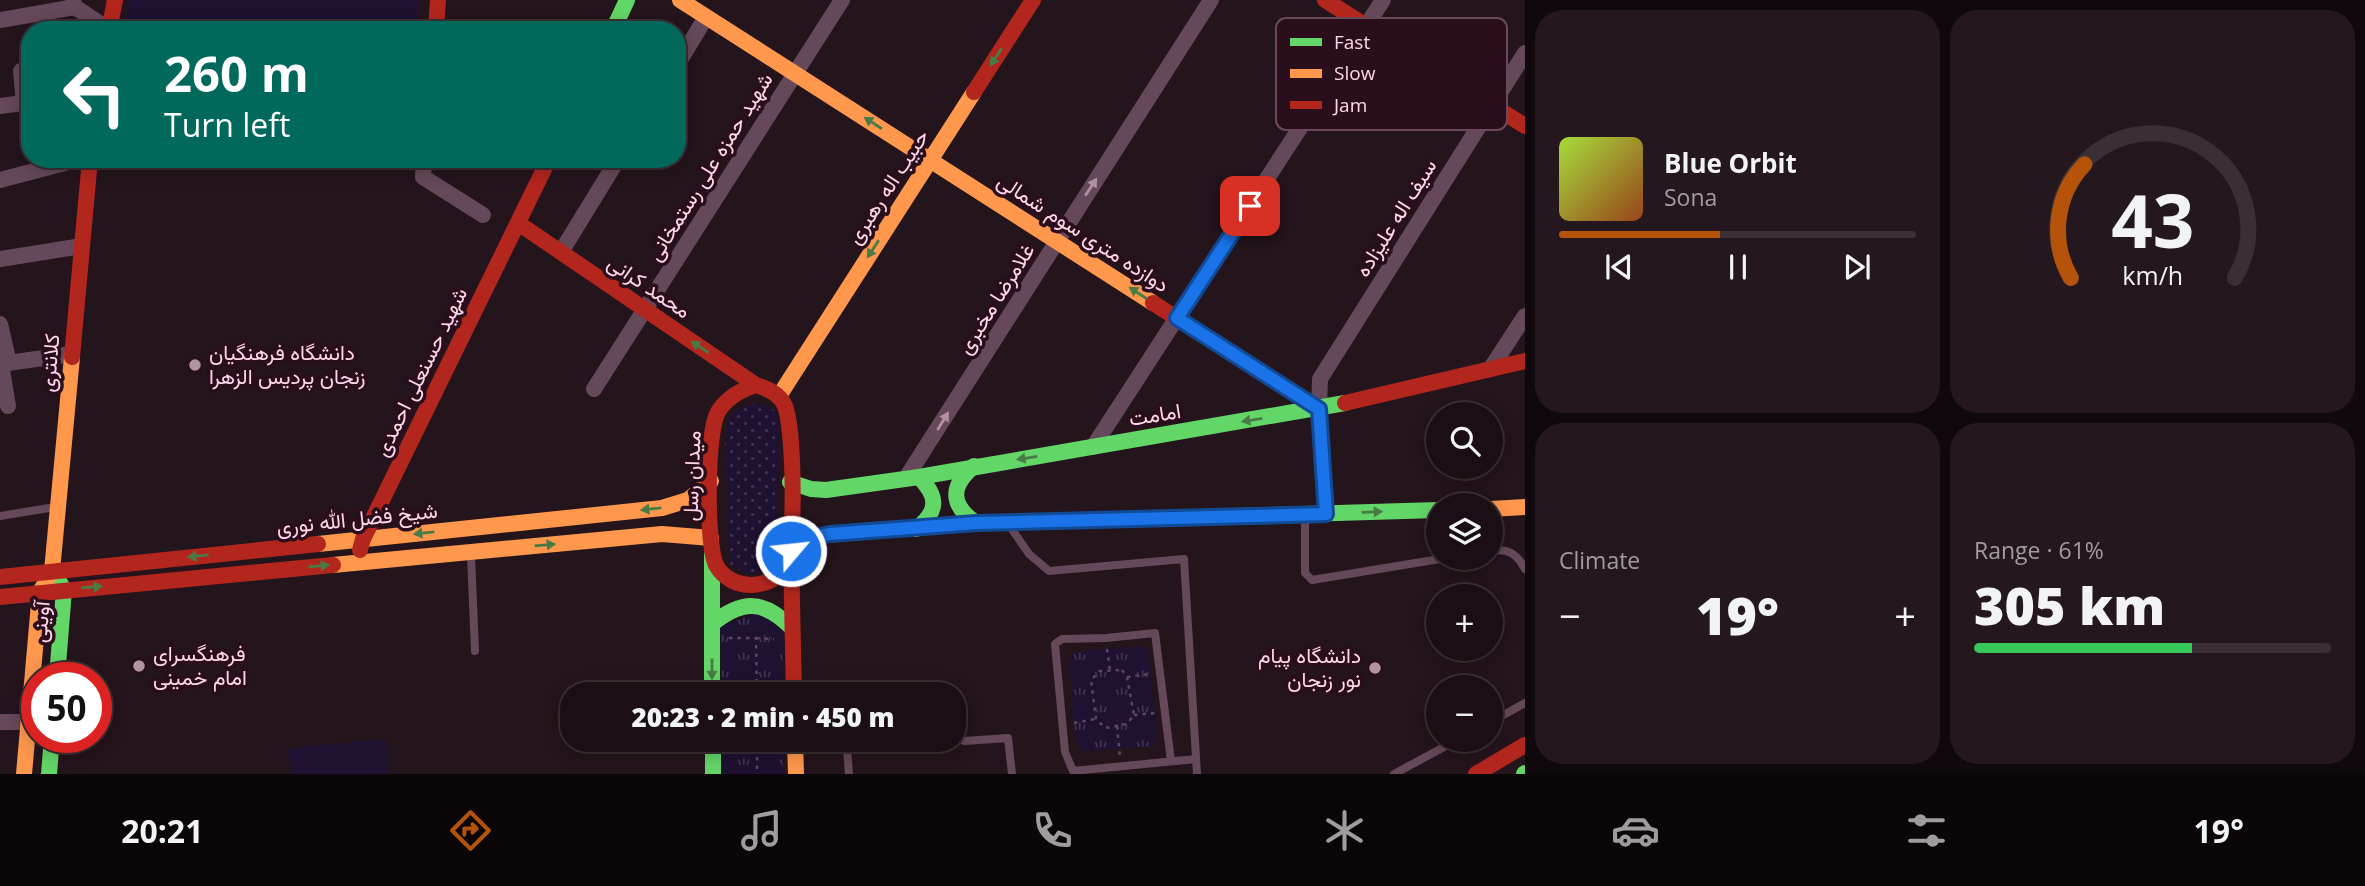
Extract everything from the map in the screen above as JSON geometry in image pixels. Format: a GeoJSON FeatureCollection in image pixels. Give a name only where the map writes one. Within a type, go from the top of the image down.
{"type":"FeatureCollection","features":[{"type":"Feature","properties":{"kind":"main road"},"geometry":{"type":"LineString","coordinates":[[111,21],[115,0]]}},
{"type":"Feature","properties":{"kind":"main road"},"geometry":{"type":"LineString","coordinates":[[437,21],[438,0]]}},
{"type":"Feature","properties":{"kind":"main road"},"geometry":{"type":"LineString","coordinates":[[616,21],[627,0]]}},
{"type":"Feature","properties":{"kind":"main road","name":"حبیب اله رهبری"},"geometry":{"type":"LineString","coordinates":[[779,396],[1033,0]]}},
{"type":"Feature","properties":{"kind":"main road"},"geometry":{"type":"LineString","coordinates":[[1325,0],[1353,18]]}},
{"type":"Feature","properties":{"kind":"main road","name":"دوازده متری سوم شمالی"},"geometry":{"type":"LineString","coordinates":[[688,2],[706,17],[1319,409]]}},
{"type":"Feature","properties":{"kind":"main road"},"geometry":{"type":"LineString","coordinates":[[1507,115],[1525,126]]}},
{"type":"Feature","properties":{"kind":"main road","name":"کلانتری"},"geometry":{"type":"LineString","coordinates":[[52,571],[89,168]]}},
{"type":"Feature","properties":{"kind":"main road","name":"شهید حسنعلی احمدی"},"geometry":{"type":"LineString","coordinates":[[356,563],[363,539],[545,168]]}},
{"type":"Feature","properties":{"kind":"main road","name":"محمد کرانی"},"geometry":{"type":"LineString","coordinates":[[518,223],[756,385]]}},
{"type":"Feature","properties":{"kind":"main road","name":"امامت"},"geometry":{"type":"LineString","coordinates":[[790,482],[826,491],[913,478],[1319,409],[1525,361]]}},
{"type":"Feature","properties":{"kind":"main road"},"geometry":{"type":"LineString","coordinates":[[756,385],[768,388],[779,396],[789,419],[794,682]]}},
{"type":"Feature","properties":{"kind":"main road","name":"میدان رسل"},"geometry":{"type":"LineString","coordinates":[[756,385],[741,389],[730,397],[716,416],[711,440],[712,545],[715,564],[733,582],[745,586],[758,585],[780,574],[791,547]]}},
{"type":"Feature","properties":{"kind":"main road"},"geometry":{"type":"LineString","coordinates":[[1319,409],[1326,514]]}},
{"type":"Feature","properties":{"kind":"main road"},"geometry":{"type":"LineString","coordinates":[[974,466],[964,473],[956,495],[958,507],[965,517],[976,523]]}},
{"type":"Feature","properties":{"kind":"main road"},"geometry":{"type":"LineString","coordinates":[[913,478],[929,485],[934,498],[933,510],[927,522],[916,529]]}},
{"type":"Feature","properties":{"kind":"main road","name":"شیخ فضل الله نوری"},"geometry":{"type":"LineString","coordinates":[[0,577],[662,508],[688,500],[711,481]]}},
{"type":"Feature","properties":{"kind":"main road"},"geometry":{"type":"LineString","coordinates":[[1503,508],[1525,507]]}},
{"type":"Feature","properties":{"kind":"main road"},"geometry":{"type":"LineString","coordinates":[[791,547],[830,534],[976,523],[1426,510]]}},
{"type":"Feature","properties":{"kind":"main road","name":"شیخ فضل الله نوری"},"geometry":{"type":"LineString","coordinates":[[0,597],[662,534],[712,545]]}},
{"type":"Feature","properties":{"kind":"main road"},"geometry":{"type":"LineString","coordinates":[[712,545],[712,682]]}},
{"type":"Feature","properties":{"kind":"main road","name":"آوینی"},"geometry":{"type":"LineString","coordinates":[[34,662],[40,592],[52,571],[64,590],[58,662]]}},
{"type":"Feature","properties":{"kind":"main road"},"geometry":{"type":"LineString","coordinates":[[712,631],[730,610],[753,605],[769,608],[782,616],[792,628]]}},
{"type":"Feature","properties":{"kind":"main road"},"geometry":{"type":"LineString","coordinates":[[1476,774],[1525,744]]}},
{"type":"Feature","properties":{"kind":"main road"},"geometry":{"type":"LineString","coordinates":[[713,752],[713,774]]}},
{"type":"Feature","properties":{"kind":"main road"},"geometry":{"type":"LineString","coordinates":[[795,752],[796,774]]}},
{"type":"Feature","properties":{"kind":"main road","name":"آوینی"},"geometry":{"type":"LineString","coordinates":[[24,774],[26,753]]}},
{"type":"Feature","properties":{"kind":"main road"},"geometry":{"type":"LineString","coordinates":[[48,774],[50,753]]}},
{"type":"Feature","properties":{"kind":"street","name":"شهید حمزه علی رستمخانی"},"geometry":{"type":"LineString","coordinates":[[594,389],[842,0]]}},
{"type":"Feature","properties":{"kind":"street","name":"غلامرضا مخبری"},"geometry":{"type":"LineString","coordinates":[[913,478],[1057,241],[1211,0]]}},
{"type":"Feature","properties":{"kind":"street"},"geometry":{"type":"LineString","coordinates":[[1371,18],[1383,0]]}},
{"type":"Feature","properties":{"kind":"street"},"geometry":{"type":"LineString","coordinates":[[0,20],[74,4],[97,21]]}},
{"type":"Feature","properties":{"kind":"street"},"geometry":{"type":"LineString","coordinates":[[686,50],[706,17]]}},
{"type":"Feature","properties":{"kind":"street","name":"سیف اله علیزاده"},"geometry":{"type":"LineString","coordinates":[[1507,81],[1525,53]]}},
{"type":"Feature","properties":{"kind":"street"},"geometry":{"type":"LineString","coordinates":[[0,106],[21,103]]}},
{"type":"Feature","properties":{"kind":"street"},"geometry":{"type":"LineString","coordinates":[[1093,447],[1299,130]]}},
{"type":"Feature","properties":{"kind":"street","name":"سیف اله علیزاده"},"geometry":{"type":"LineString","coordinates":[[1319,409],[1320,379],[1476,130]]}},
{"type":"Feature","properties":{"kind":"street"},"geometry":{"type":"LineString","coordinates":[[0,180],[46,168]]}},
{"type":"Feature","properties":{"kind":"street"},"geometry":{"type":"LineString","coordinates":[[424,168],[422,177],[483,215]]}},
{"type":"Feature","properties":{"kind":"street"},"geometry":{"type":"LineString","coordinates":[[561,253],[613,168]]}},
{"type":"Feature","properties":{"kind":"street"},"geometry":{"type":"LineString","coordinates":[[0,259],[82,246]]}},
{"type":"Feature","properties":{"kind":"street"},"geometry":{"type":"LineString","coordinates":[[1491,368],[1525,316]]}},
{"type":"Feature","properties":{"kind":"street"},"geometry":{"type":"LineString","coordinates":[[0,324],[8,406]]}},
{"type":"Feature","properties":{"kind":"street"},"geometry":{"type":"LineString","coordinates":[[3,364],[72,354]]}},
{"type":"Feature","properties":{"kind":"street"},"geometry":{"type":"LineString","coordinates":[[0,722],[21,722]]}},
{"type":"Feature","properties":{"kind":"lane"},"geometry":{"type":"LineString","coordinates":[[0,516],[58,507]]}},
{"type":"Feature","properties":{"kind":"lane"},"geometry":{"type":"LineString","coordinates":[[1305,514],[1305,573],[1312,580],[1426,561]]}},
{"type":"Feature","properties":{"kind":"lane"},"geometry":{"type":"LineString","coordinates":[[1007,523],[1029,554],[1049,571],[1184,559],[1197,774]]}},
{"type":"Feature","properties":{"kind":"lane"},"geometry":{"type":"LineString","coordinates":[[1503,551],[1509,551],[1519,558],[1525,569]]}},
{"type":"Feature","properties":{"kind":"lane"},"geometry":{"type":"LineString","coordinates":[[471,552],[475,652]]}},
{"type":"Feature","properties":{"kind":"lane"},"geometry":{"type":"LineString","coordinates":[[1171,761],[1155,633],[1062,639],[1055,643],[1065,752],[1073,771],[1196,759]]}},
{"type":"Feature","properties":{"kind":"lane"},"geometry":{"type":"LineString","coordinates":[[1503,715],[1525,703]]}},
{"type":"Feature","properties":{"kind":"lane"},"geometry":{"type":"LineString","coordinates":[[966,741],[1008,738],[1012,774]]}},
{"type":"Feature","properties":{"kind":"lane"},"geometry":{"type":"LineString","coordinates":[[848,752],[849,774]]}},
{"type":"Feature","properties":{"kind":"lane"},"geometry":{"type":"LineString","coordinates":[[1394,774],[1435,752]]}},
{"type":"Feature","properties":{"kind":"path"},"geometry":{"type":"LineString","coordinates":[[712,631],[756,638],[757,682]]}},
{"type":"Feature","properties":{"kind":"path"},"geometry":{"type":"LineString","coordinates":[[1106,638],[1110,670]]}},
{"type":"Feature","properties":{"kind":"path"},"geometry":{"type":"LineString","coordinates":[[1110,670],[1122,670],[1128,677],[1134,715],[1127,724],[1105,728],[1096,719],[1091,680],[1100,671],[1110,670]]}},
{"type":"Feature","properties":{"kind":"path"},"geometry":{"type":"LineString","coordinates":[[1128,677],[1160,673]]}},
{"type":"Feature","properties":{"kind":"path"},"geometry":{"type":"LineString","coordinates":[[1134,715],[1165,713]]}},
{"type":"Feature","properties":{"kind":"path"},"geometry":{"type":"LineString","coordinates":[[1074,723],[1096,719]]}},
{"type":"Feature","properties":{"kind":"path"},"geometry":{"type":"LineString","coordinates":[[1117,726],[1120,765]]}},
{"type":"Feature","properties":{"kind":"path"},"geometry":{"type":"LineString","coordinates":[[757,752],[757,774]]}},
{"type":"Feature","properties":{"kind":"green space"},"geometry":{"type":"Polygon","coordinates":[[[130,0],[419,0],[418,21],[126,21],[130,0]]]}},
{"type":"Feature","properties":{"kind":"green space"},"geometry":{"type":"Polygon","coordinates":[[[754,403],[766,405],[776,412],[779,424],[778,554],[769,568],[757,574],[750,574],[729,563],[725,435],[733,414],[754,403]]]}},
{"type":"Feature","properties":{"kind":"green space"},"geometry":{"type":"Polygon","coordinates":[[[757,613],[783,630],[782,682],[722,682],[720,626],[757,613]]]}},
{"type":"Feature","properties":{"kind":"green space"},"geometry":{"type":"Polygon","coordinates":[[[1142,646],[1147,649],[1148,655],[1156,743],[1152,746],[1083,751],[1076,741],[1069,661],[1075,652],[1142,646]]]}},
{"type":"Feature","properties":{"kind":"green space"},"geometry":{"type":"Polygon","coordinates":[[[386,739],[389,774],[292,774],[289,748],[386,739]]]}},
{"type":"Feature","properties":{"kind":"green space"},"geometry":{"type":"Polygon","coordinates":[[[722,752],[782,752],[783,774],[722,774],[722,752]]]}},
{"type":"Feature","properties":{"kind":"traffic: fast"},"geometry":{"type":"LineString","coordinates":[[617,21],[627,0]]}},
{"type":"Feature","properties":{"kind":"traffic: fast"},"geometry":{"type":"LineString","coordinates":[[790,482],[811,489],[826,490],[919,477],[1345,403]]}},
{"type":"Feature","properties":{"kind":"traffic: fast"},"geometry":{"type":"LineString","coordinates":[[1319,409],[1326,514]]}},
{"type":"Feature","properties":{"kind":"traffic: fast"},"geometry":{"type":"LineString","coordinates":[[974,466],[961,481],[956,495],[961,509],[976,523]]}},
{"type":"Feature","properties":{"kind":"traffic: fast"},"geometry":{"type":"LineString","coordinates":[[916,529],[929,517],[933,504],[930,491],[919,477]]}},
{"type":"Feature","properties":{"kind":"traffic: fast"},"geometry":{"type":"LineString","coordinates":[[1200,517],[1426,510]]}},
{"type":"Feature","properties":{"kind":"traffic: fast"},"geometry":{"type":"LineString","coordinates":[[712,555],[712,682]]}},
{"type":"Feature","properties":{"kind":"traffic: fast"},"geometry":{"type":"LineString","coordinates":[[58,579],[64,590],[58,662]]}},
{"type":"Feature","properties":{"kind":"traffic: fast"},"geometry":{"type":"LineString","coordinates":[[712,624],[734,610],[753,606],[772,612],[792,628]]}},
{"type":"Feature","properties":{"kind":"traffic: fast"},"geometry":{"type":"LineString","coordinates":[[713,752],[713,774]]}},
{"type":"Feature","properties":{"kind":"traffic: fast"},"geometry":{"type":"LineString","coordinates":[[49,774],[51,753]]}},
{"type":"Feature","properties":{"kind":"traffic: slow"},"geometry":{"type":"LineString","coordinates":[[680,0],[1153,303]]}},
{"type":"Feature","properties":{"kind":"traffic: slow"},"geometry":{"type":"LineString","coordinates":[[779,396],[974,92]]}},
{"type":"Feature","properties":{"kind":"traffic: slow"},"geometry":{"type":"LineString","coordinates":[[24,774],[40,592],[52,571],[72,357]]}},
{"type":"Feature","properties":{"kind":"traffic: slow"},"geometry":{"type":"LineString","coordinates":[[318,544],[662,508],[688,500],[711,481]]}},
{"type":"Feature","properties":{"kind":"traffic: slow"},"geometry":{"type":"LineString","coordinates":[[1503,508],[1525,507]]}},
{"type":"Feature","properties":{"kind":"traffic: slow"},"geometry":{"type":"LineString","coordinates":[[333,565],[662,534],[711,538]]}},
{"type":"Feature","properties":{"kind":"traffic: slow"},"geometry":{"type":"LineString","coordinates":[[795,752],[796,774]]}},
{"type":"Feature","properties":{"kind":"traffic: jam"},"geometry":{"type":"LineString","coordinates":[[111,21],[115,0]]}},
{"type":"Feature","properties":{"kind":"traffic: jam"},"geometry":{"type":"LineString","coordinates":[[437,21],[438,0]]}},
{"type":"Feature","properties":{"kind":"traffic: jam"},"geometry":{"type":"LineString","coordinates":[[974,92],[1033,0]]}},
{"type":"Feature","properties":{"kind":"traffic: jam"},"geometry":{"type":"LineString","coordinates":[[1325,0],[1354,18]]}},
{"type":"Feature","properties":{"kind":"traffic: jam"},"geometry":{"type":"LineString","coordinates":[[1507,115],[1525,126]]}},
{"type":"Feature","properties":{"kind":"traffic: jam"},"geometry":{"type":"LineString","coordinates":[[72,357],[89,168]]}},
{"type":"Feature","properties":{"kind":"traffic: jam"},"geometry":{"type":"LineString","coordinates":[[360,550],[545,168]]}},
{"type":"Feature","properties":{"kind":"traffic: jam"},"geometry":{"type":"LineString","coordinates":[[518,223],[756,385]]}},
{"type":"Feature","properties":{"kind":"traffic: jam"},"geometry":{"type":"LineString","coordinates":[[1153,303],[1319,409]]}},
{"type":"Feature","properties":{"kind":"traffic: jam"},"geometry":{"type":"LineString","coordinates":[[1345,403],[1525,361]]}},
{"type":"Feature","properties":{"kind":"traffic: jam"},"geometry":{"type":"LineString","coordinates":[[756,385],[777,395],[785,406],[792,461],[792,511],[786,565],[772,580],[751,585],[731,580],[722,574],[716,565],[710,535],[709,464],[718,412],[734,395],[756,385]]}},
{"type":"Feature","properties":{"kind":"traffic: jam"},"geometry":{"type":"LineString","coordinates":[[791,542],[830,534],[976,523],[1200,517]]}},
{"type":"Feature","properties":{"kind":"traffic: jam"},"geometry":{"type":"LineString","coordinates":[[0,577],[318,544]]}},
{"type":"Feature","properties":{"kind":"traffic: jam"},"geometry":{"type":"LineString","coordinates":[[791,554],[794,682]]}},
{"type":"Feature","properties":{"kind":"traffic: jam"},"geometry":{"type":"LineString","coordinates":[[0,597],[333,565]]}},
{"type":"Feature","properties":{"kind":"traffic: jam"},"geometry":{"type":"LineString","coordinates":[[1476,774],[1525,745]]}},
{"type":"Feature","properties":{"kind":"place","name":"دانشگاه فرهنگیان زنجان پردیس الزهرا"},"geometry":{"type":"Point","coordinates":[195,365]}},
{"type":"Feature","properties":{"kind":"place","name":"فرهنگسرای امام خمینی"},"geometry":{"type":"Point","coordinates":[139,666]}},
{"type":"Feature","properties":{"kind":"place","name":"دانشگاه پیام نور زنجان"},"geometry":{"type":"Point","coordinates":[1375,668]}},
{"type":"Feature","properties":{"kind":"route"},"geometry":{"type":"LineString","coordinates":[[791,551],[790,542],[830,534],[976,523],[1326,514],[1319,409],[1177,318],[1250,206]]}}]}
